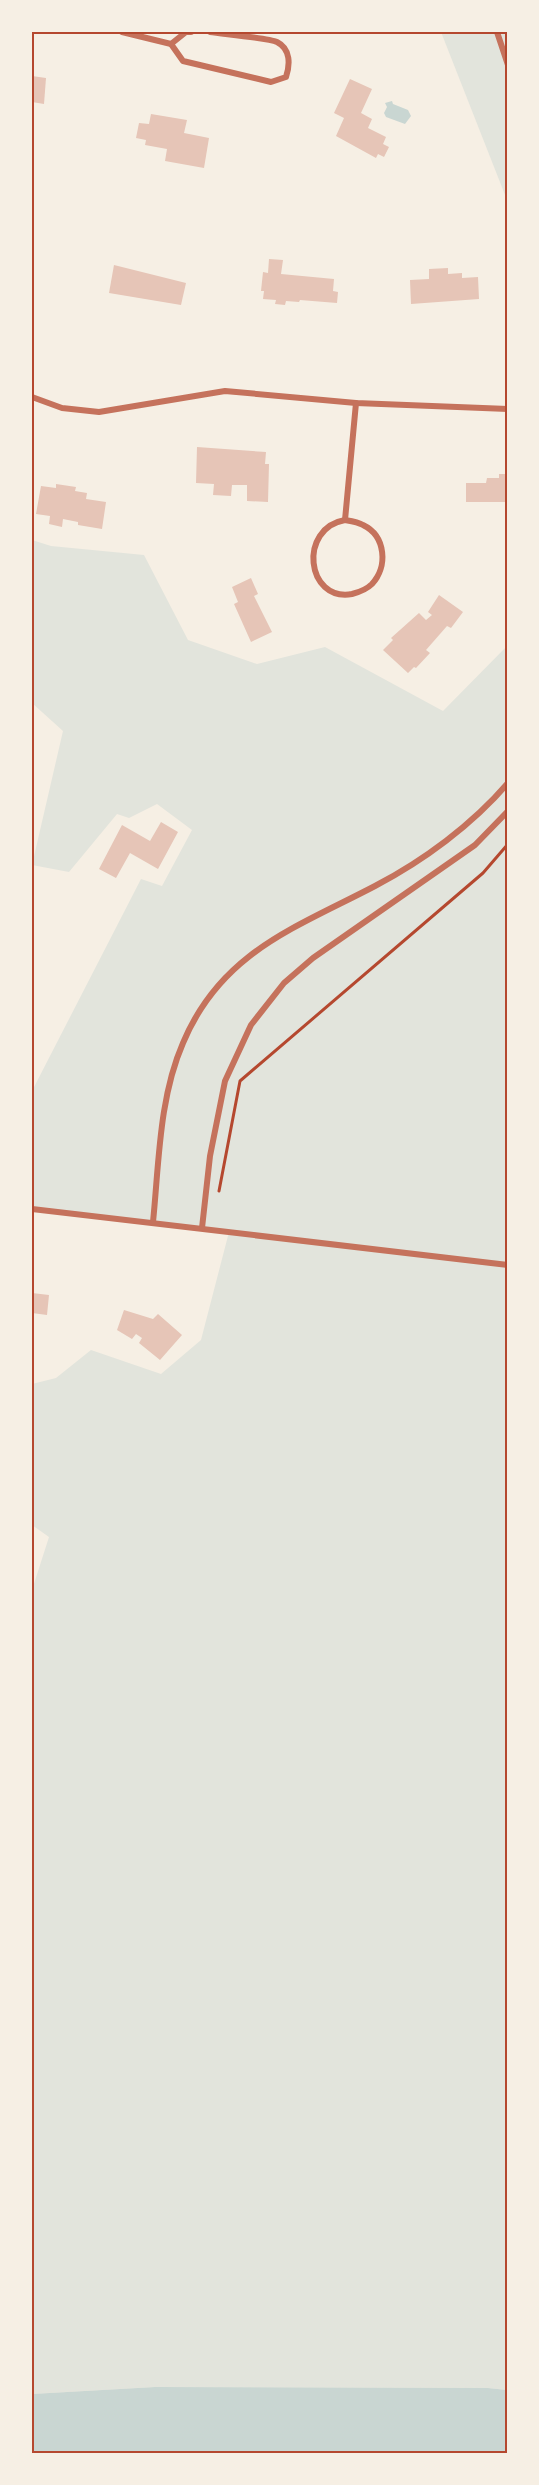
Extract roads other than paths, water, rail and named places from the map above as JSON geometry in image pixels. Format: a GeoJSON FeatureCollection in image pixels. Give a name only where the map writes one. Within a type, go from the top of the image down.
{"type":"FeatureCollection","features":[{"type":"Feature","properties":{"kind":"street"},"geometry":{"type":"LineString","coordinates":[[122,32],[171,44],[183,61],[271,82],[286,77],[290,65],[287,52],[278,42],[210,32]]}},
{"type":"Feature","properties":{"kind":"street"},"geometry":{"type":"LineString","coordinates":[[171,44],[186,32],[190,32]]}},
{"type":"Feature","properties":{"kind":"street"},"geometry":{"type":"LineString","coordinates":[[497,32],[507,65]]}},
{"type":"Feature","properties":{"kind":"street"},"geometry":{"type":"LineString","coordinates":[[32,397],[62,408],[99,412],[225,391],[356,403],[507,409]]}},
{"type":"Feature","properties":{"kind":"street"},"geometry":{"type":"LineString","coordinates":[[345,520],[356,403]]}},
{"type":"Feature","properties":{"kind":"street"},"geometry":{"type":"LineString","coordinates":[[345,520],[364,525],[374,533],[381,545],[383,558],[377,579],[368,589],[347,594],[325,587],[313,566],[316,543],[322,532],[333,522],[345,520]]}},
{"type":"Feature","properties":{"kind":"street"},"geometry":{"type":"LineString","coordinates":[[153,1222],[171,1080],[183,1042],[218,982],[264,945],[308,918],[376,886],[419,861],[474,816],[507,783]]}},
{"type":"Feature","properties":{"kind":"street"},"geometry":{"type":"LineString","coordinates":[[202,1228],[210,1156],[225,1081],[251,1025],[284,983],[313,958],[475,845],[507,811]]}},
{"type":"Feature","properties":{"kind":"street"},"geometry":{"type":"LineString","coordinates":[[32,1209],[507,1265]]}}]}
